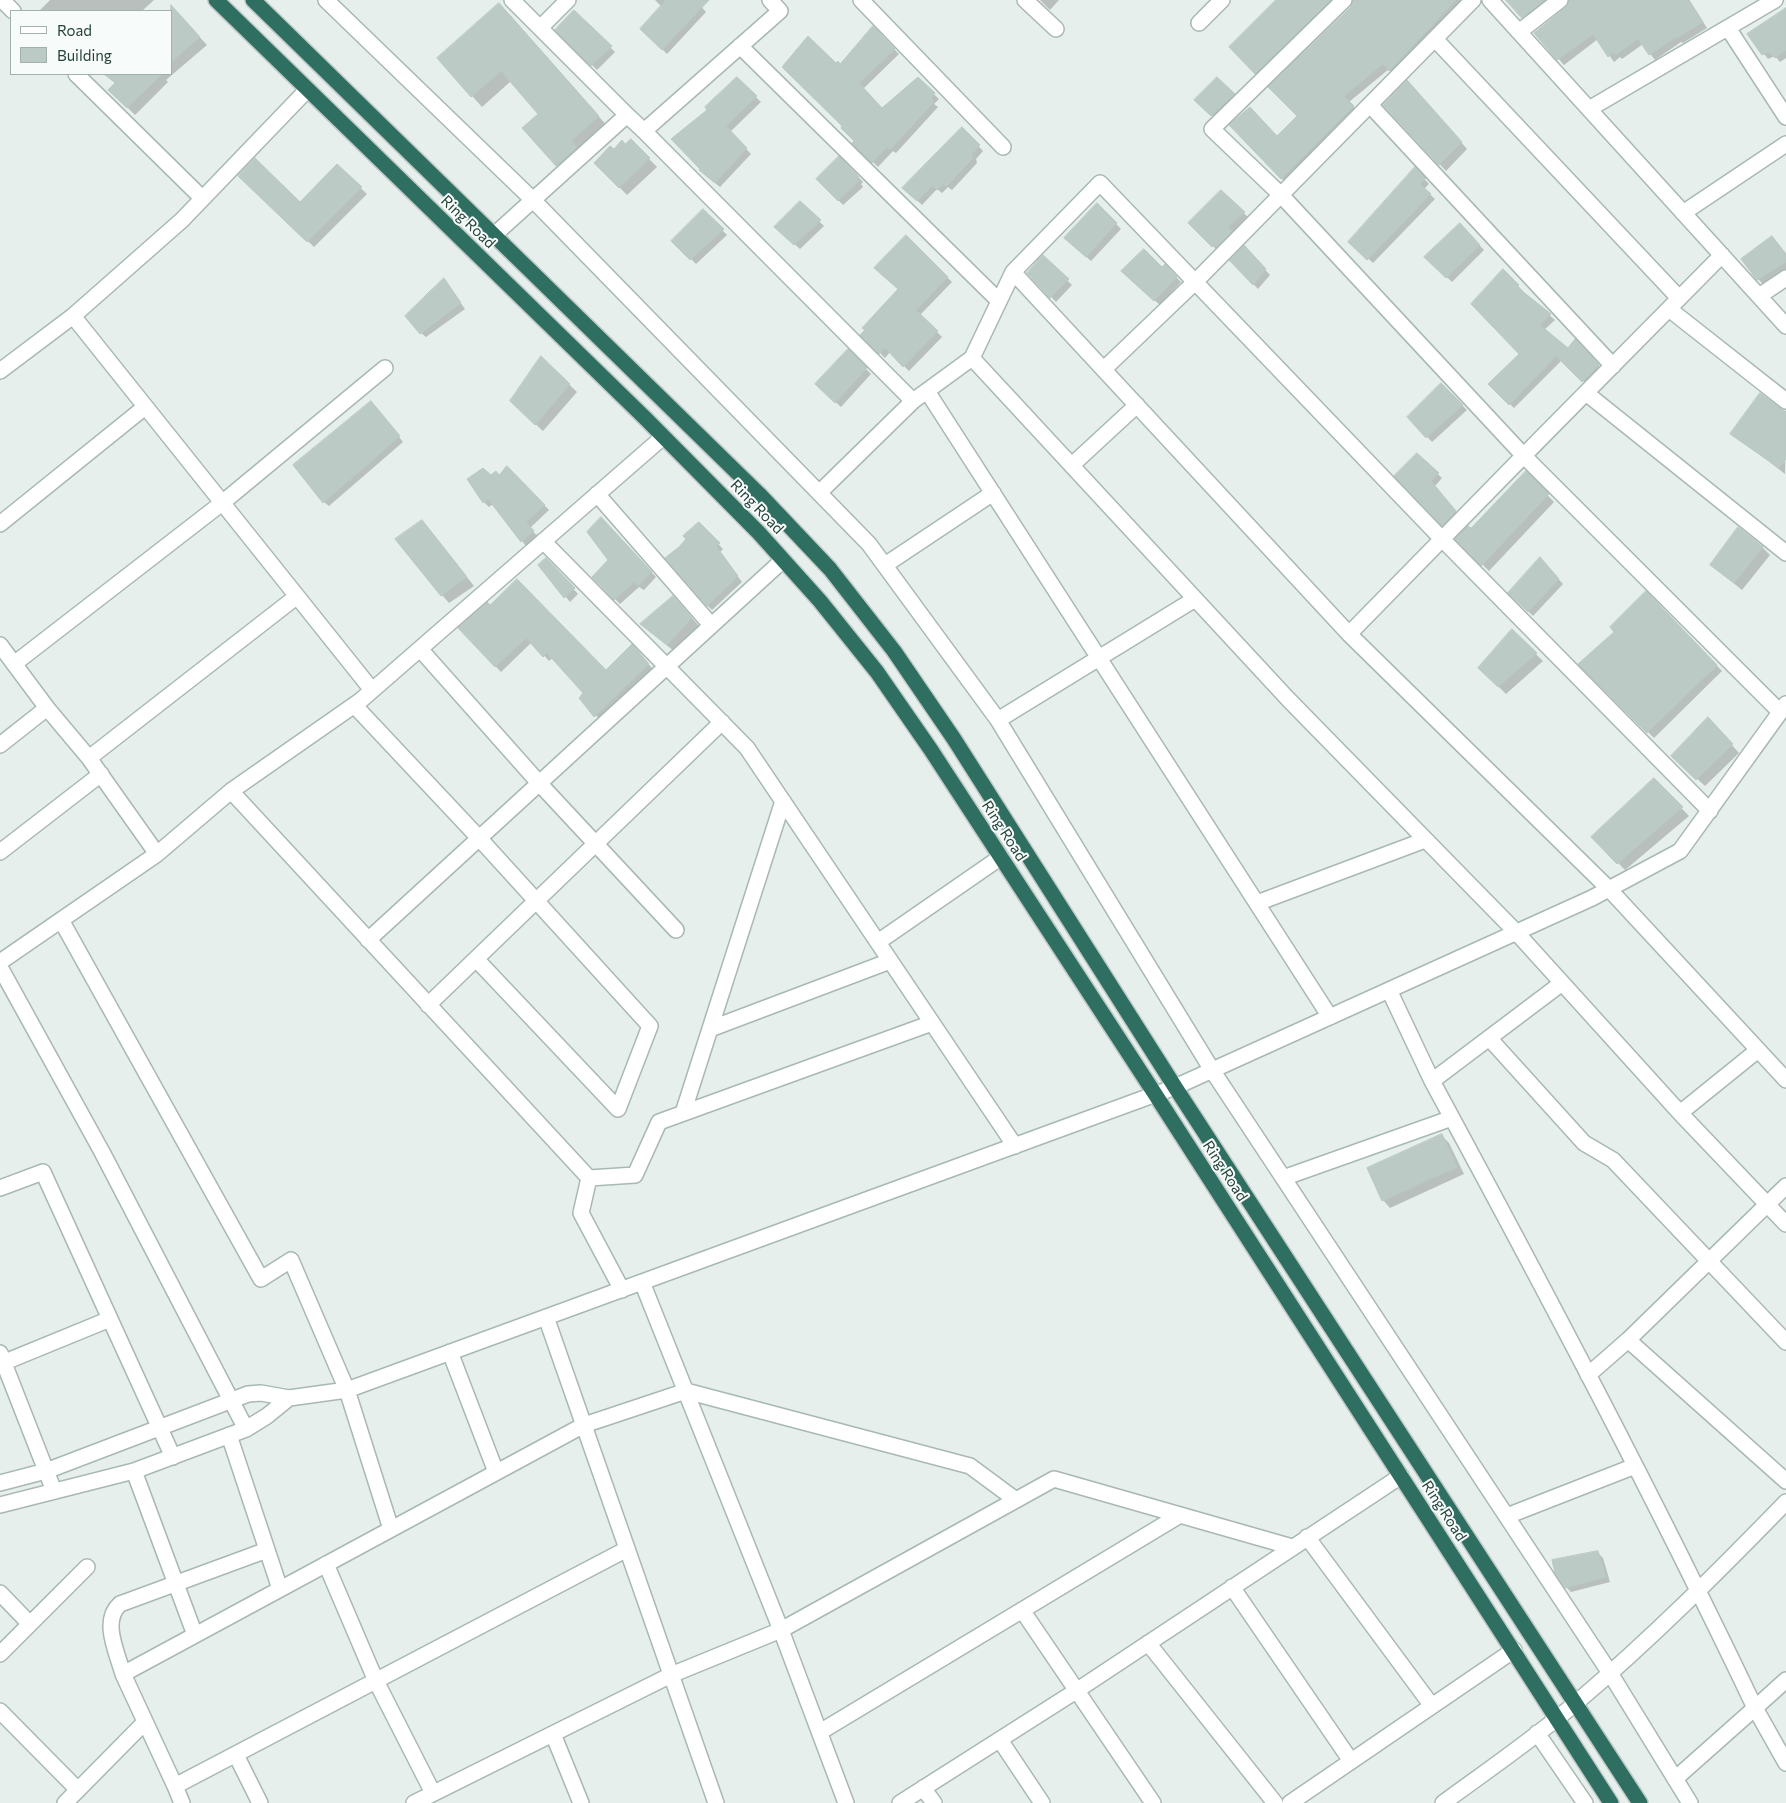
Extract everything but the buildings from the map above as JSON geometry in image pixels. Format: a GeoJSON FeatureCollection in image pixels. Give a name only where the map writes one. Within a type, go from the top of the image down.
{"type":"FeatureCollection","features":[{"type":"Feature","properties":{"kind":"highway","name":"Ring Road"},"geometry":{"type":"LineString","coordinates":[[216,0],[663,437],[783,560],[877,672],[931,750],[1155,1094],[1611,1803]]}},
{"type":"Feature","properties":{"kind":"highway","name":"Ring Road"},"geometry":{"type":"LineString","coordinates":[[253,0],[759,494],[830,569],[894,652],[954,739],[1175,1087],[1640,1803]]}},
{"type":"Feature","properties":{"kind":"street"},"geometry":{"type":"LineString","coordinates":[[2,0],[12,10]]}},
{"type":"Feature","properties":{"kind":"street"},"geometry":{"type":"LineString","coordinates":[[326,0],[533,200],[869,544],[885,565],[998,720],[1212,1070],[1610,1673],[1690,1803]]}},
{"type":"Feature","properties":{"kind":"street"},"geometry":{"type":"LineString","coordinates":[[512,0],[913,401]]}},
{"type":"Feature","properties":{"kind":"street"},"geometry":{"type":"LineString","coordinates":[[540,28],[568,0]]}},
{"type":"Feature","properties":{"kind":"street"},"geometry":{"type":"LineString","coordinates":[[861,0],[1003,147]]}},
{"type":"Feature","properties":{"kind":"street"},"geometry":{"type":"LineString","coordinates":[[1025,0],[1056,30]]}},
{"type":"Feature","properties":{"kind":"street"},"geometry":{"type":"LineString","coordinates":[[1199,23],[1222,0]]}},
{"type":"Feature","properties":{"kind":"street"},"geometry":{"type":"LineString","coordinates":[[0,1483],[46,1471],[248,1394],[261,1393],[289,1398],[347,1390],[1175,1087],[1609,889],[1680,851],[1783,708],[1524,456],[1281,195],[1212,129],[1344,0]]}},
{"type":"Feature","properties":{"kind":"street"},"geometry":{"type":"LineString","coordinates":[[1104,369],[1195,282],[1473,0]]}},
{"type":"Feature","properties":{"kind":"street"},"geometry":{"type":"LineString","coordinates":[[1490,0],[1786,326]]}},
{"type":"Feature","properties":{"kind":"street"},"geometry":{"type":"LineString","coordinates":[[1519,32],[1560,0]]}},
{"type":"Feature","properties":{"kind":"street"},"geometry":{"type":"LineString","coordinates":[[1589,109],[1775,0]]}},
{"type":"Feature","properties":{"kind":"street"},"geometry":{"type":"LineString","coordinates":[[644,131],[740,46],[778,4]]}},
{"type":"Feature","properties":{"kind":"street"},"geometry":{"type":"LineString","coordinates":[[1728,28],[1786,117]]}},
{"type":"Feature","properties":{"kind":"street"},"geometry":{"type":"LineString","coordinates":[[1434,39],[1674,303],[1786,401]]}},
{"type":"Feature","properties":{"kind":"street"},"geometry":{"type":"LineString","coordinates":[[740,46],[1000,301]]}},
{"type":"Feature","properties":{"kind":"street"},"geometry":{"type":"LineString","coordinates":[[77,75],[202,198]]}},
{"type":"Feature","properties":{"kind":"street"},"geometry":{"type":"LineString","coordinates":[[0,371],[73,316],[182,220],[307,90]]}},
{"type":"Feature","properties":{"kind":"street"},"geometry":{"type":"LineString","coordinates":[[1370,105],[1613,366]]}},
{"type":"Feature","properties":{"kind":"street"},"geometry":{"type":"LineString","coordinates":[[494,236],[626,115]]}},
{"type":"Feature","properties":{"kind":"street"},"geometry":{"type":"LineString","coordinates":[[1683,213],[1786,144]]}},
{"type":"Feature","properties":{"kind":"street"},"geometry":{"type":"LineString","coordinates":[[819,493],[913,401],[972,358],[1014,272],[1100,183],[1442,539],[1710,811]]}},
{"type":"Feature","properties":{"kind":"street"},"geometry":{"type":"LineString","coordinates":[[1349,634],[1722,255]]}},
{"type":"Feature","properties":{"kind":"street"},"geometry":{"type":"LineString","coordinates":[[1014,272],[1349,634],[1609,889],[1786,1080]]}},
{"type":"Feature","properties":{"kind":"street"},"geometry":{"type":"LineString","coordinates":[[1759,296],[1786,278]]}},
{"type":"Feature","properties":{"kind":"street"},"geometry":{"type":"LineString","coordinates":[[73,316],[372,690]]}},
{"type":"Feature","properties":{"kind":"street"},"geometry":{"type":"LineString","coordinates":[[972,358],[1288,699],[1516,932],[1680,1113],[1786,1224]]}},
{"type":"Feature","properties":{"kind":"street"},"geometry":{"type":"LineString","coordinates":[[14,664],[222,504],[385,368]]}},
{"type":"Feature","properties":{"kind":"street"},"geometry":{"type":"LineString","coordinates":[[927,390],[1330,1017]]}},
{"type":"Feature","properties":{"kind":"street"},"geometry":{"type":"LineString","coordinates":[[1586,393],[1786,553]]}},
{"type":"Feature","properties":{"kind":"street"},"geometry":{"type":"LineString","coordinates":[[1072,465],[1137,405]]}},
{"type":"Feature","properties":{"kind":"street"},"geometry":{"type":"LineString","coordinates":[[0,524],[145,406]]}},
{"type":"Feature","properties":{"kind":"street"},"geometry":{"type":"LineString","coordinates":[[0,962],[157,854],[231,792],[354,705],[663,437]]}},
{"type":"Feature","properties":{"kind":"street"},"geometry":{"type":"LineString","coordinates":[[885,565],[993,493]]}},
{"type":"Feature","properties":{"kind":"street"},"geometry":{"type":"LineString","coordinates":[[597,494],[711,625]]}},
{"type":"Feature","properties":{"kind":"street"},"geometry":{"type":"LineString","coordinates":[[543,541],[747,748],[1015,1146]]}},
{"type":"Feature","properties":{"kind":"street"},"geometry":{"type":"LineString","coordinates":[[368,940],[783,560]]}},
{"type":"Feature","properties":{"kind":"street"},"geometry":{"type":"LineString","coordinates":[[89,758],[296,596]]}},
{"type":"Feature","properties":{"kind":"street"},"geometry":{"type":"LineString","coordinates":[[998,720],[1196,599]]}},
{"type":"Feature","properties":{"kind":"street"},"geometry":{"type":"LineString","coordinates":[[0,645],[47,708],[89,758],[157,854]]}},
{"type":"Feature","properties":{"kind":"street"},"geometry":{"type":"LineString","coordinates":[[420,648],[539,783],[676,930]]}},
{"type":"Feature","properties":{"kind":"street"},"geometry":{"type":"LineString","coordinates":[[354,705],[479,838],[650,1026],[618,1109],[476,959]]}},
{"type":"Feature","properties":{"kind":"street"},"geometry":{"type":"LineString","coordinates":[[0,745],[47,708]]}},
{"type":"Feature","properties":{"kind":"street"},"geometry":{"type":"LineString","coordinates":[[428,1005],[722,722]]}},
{"type":"Feature","properties":{"kind":"street"},"geometry":{"type":"LineString","coordinates":[[0,852],[101,774]]}},
{"type":"Feature","properties":{"kind":"street"},"geometry":{"type":"LineString","coordinates":[[231,792],[589,1178]]}},
{"type":"Feature","properties":{"kind":"street"},"geometry":{"type":"LineString","coordinates":[[683,1114],[783,801]]}},
{"type":"Feature","properties":{"kind":"street"},"geometry":{"type":"LineString","coordinates":[[1257,903],[1426,840]]}},
{"type":"Feature","properties":{"kind":"street"},"geometry":{"type":"LineString","coordinates":[[878,942],[1001,857]]}},
{"type":"Feature","properties":{"kind":"street"},"geometry":{"type":"LineString","coordinates":[[61,920],[261,1278],[291,1260],[347,1390],[391,1529]]}},
{"type":"Feature","properties":{"kind":"street"},"geometry":{"type":"LineString","coordinates":[[710,1030],[890,961]]}},
{"type":"Feature","properties":{"kind":"street"},"geometry":{"type":"LineString","coordinates":[[0,967],[102,1152],[246,1428]]}},
{"type":"Feature","properties":{"kind":"street"},"geometry":{"type":"LineString","coordinates":[[1432,1081],[1562,983]]}},
{"type":"Feature","properties":{"kind":"street"},"geometry":{"type":"LineString","coordinates":[[1389,990],[1432,1081],[1588,1375],[1700,1591],[1755,1708],[1786,1763]]}},
{"type":"Feature","properties":{"kind":"street"},"geometry":{"type":"LineString","coordinates":[[589,1178],[635,1175],[659,1122],[932,1023]]}},
{"type":"Feature","properties":{"kind":"street"},"geometry":{"type":"LineString","coordinates":[[1489,1038],[1584,1143],[1613,1160],[1786,1342]]}},
{"type":"Feature","properties":{"kind":"street"},"geometry":{"type":"LineString","coordinates":[[1680,1113],[1758,1050]]}},
{"type":"Feature","properties":{"kind":"street"},"geometry":{"type":"LineString","coordinates":[[1283,1178],[1452,1118]]}},
{"type":"Feature","properties":{"kind":"street"},"geometry":{"type":"LineString","coordinates":[[0,1188],[43,1172],[172,1457]]}},
{"type":"Feature","properties":{"kind":"street"},"geometry":{"type":"LineString","coordinates":[[589,1178],[581,1213],[622,1290]]}},
{"type":"Feature","properties":{"kind":"street"},"geometry":{"type":"LineString","coordinates":[[1588,1375],[1628,1340],[1786,1186]]}},
{"type":"Feature","properties":{"kind":"street"},"geometry":{"type":"LineString","coordinates":[[642,1282],[781,1630],[846,1803]]}},
{"type":"Feature","properties":{"kind":"street"},"geometry":{"type":"LineString","coordinates":[[546,1317],[716,1803]]}},
{"type":"Feature","properties":{"kind":"street"},"geometry":{"type":"LineString","coordinates":[[54,1491],[1,1360],[110,1319]]}},
{"type":"Feature","properties":{"kind":"street"},"geometry":{"type":"LineString","coordinates":[[1628,1340],[1786,1481]]}},
{"type":"Feature","properties":{"kind":"street"},"geometry":{"type":"LineString","coordinates":[[450,1352],[496,1472]]}},
{"type":"Feature","properties":{"kind":"street"},"geometry":{"type":"LineString","coordinates":[[123,1674],[584,1425],[686,1391],[970,1466],[1016,1500]]}},
{"type":"Feature","properties":{"kind":"street"},"geometry":{"type":"LineString","coordinates":[[0,1505],[134,1471],[172,1457],[246,1428],[267,1416],[289,1398]]}},
{"type":"Feature","properties":{"kind":"street"},"geometry":{"type":"LineString","coordinates":[[229,1435],[280,1589]]}},
{"type":"Feature","properties":{"kind":"street"},"geometry":{"type":"LineString","coordinates":[[1507,1516],[1635,1466]]}},
{"type":"Feature","properties":{"kind":"street"},"geometry":{"type":"LineString","coordinates":[[134,1471],[195,1635]]}},
{"type":"Feature","properties":{"kind":"street"},"geometry":{"type":"LineString","coordinates":[[900,1803],[1076,1691],[1401,1476]]}},
{"type":"Feature","properties":{"kind":"street"},"geometry":{"type":"LineString","coordinates":[[414,1803],[671,1674],[781,1630],[1054,1479],[1292,1547]]}},
{"type":"Feature","properties":{"kind":"street"},"geometry":{"type":"LineString","coordinates":[[1443,1803],[1576,1703],[1700,1591],[1786,1502]]}},
{"type":"Feature","properties":{"kind":"street"},"geometry":{"type":"LineString","coordinates":[[820,1732],[1180,1515]]}},
{"type":"Feature","properties":{"kind":"street"},"geometry":{"type":"LineString","coordinates":[[1307,1537],[1432,1706]]}},
{"type":"Feature","properties":{"kind":"street"},"geometry":{"type":"LineString","coordinates":[[175,1786],[627,1549]]}},
{"type":"Feature","properties":{"kind":"street"},"geometry":{"type":"LineString","coordinates":[[182,1803],[123,1674],[109,1622],[113,1610],[120,1604],[267,1550]]}},
{"type":"Feature","properties":{"kind":"street"},"geometry":{"type":"LineString","coordinates":[[326,1564],[376,1681],[433,1793]]}},
{"type":"Feature","properties":{"kind":"street"},"geometry":{"type":"LineString","coordinates":[[0,1654],[87,1567]]}},
{"type":"Feature","properties":{"kind":"street"},"geometry":{"type":"LineString","coordinates":[[1232,1587],[1351,1761]]}},
{"type":"Feature","properties":{"kind":"street"},"geometry":{"type":"LineString","coordinates":[[0,1593],[30,1624]]}},
{"type":"Feature","properties":{"kind":"street"},"geometry":{"type":"LineString","coordinates":[[1022,1610],[1153,1803]]}},
{"type":"Feature","properties":{"kind":"street"},"geometry":{"type":"LineString","coordinates":[[1148,1643],[1275,1803]]}},
{"type":"Feature","properties":{"kind":"street"},"geometry":{"type":"LineString","coordinates":[[1290,1803],[1514,1650]]}},
{"type":"Feature","properties":{"kind":"street"},"geometry":{"type":"LineString","coordinates":[[1675,1779],[1786,1680]]}},
{"type":"Feature","properties":{"kind":"street"},"geometry":{"type":"LineString","coordinates":[[0,1711],[78,1790]]}},
{"type":"Feature","properties":{"kind":"street"},"geometry":{"type":"LineString","coordinates":[[65,1803],[145,1722]]}},
{"type":"Feature","properties":{"kind":"street"},"geometry":{"type":"LineString","coordinates":[[1537,1733],[1585,1803]]}},
{"type":"Feature","properties":{"kind":"street"},"geometry":{"type":"LineString","coordinates":[[553,1734],[581,1803]]}},
{"type":"Feature","properties":{"kind":"street"},"geometry":{"type":"LineString","coordinates":[[1000,1740],[1042,1803]]}},
{"type":"Feature","properties":{"kind":"street"},"geometry":{"type":"LineString","coordinates":[[236,1755],[260,1803]]}},
{"type":"Feature","properties":{"kind":"street"},"geometry":{"type":"LineString","coordinates":[[923,1788],[934,1803]]}}]}
